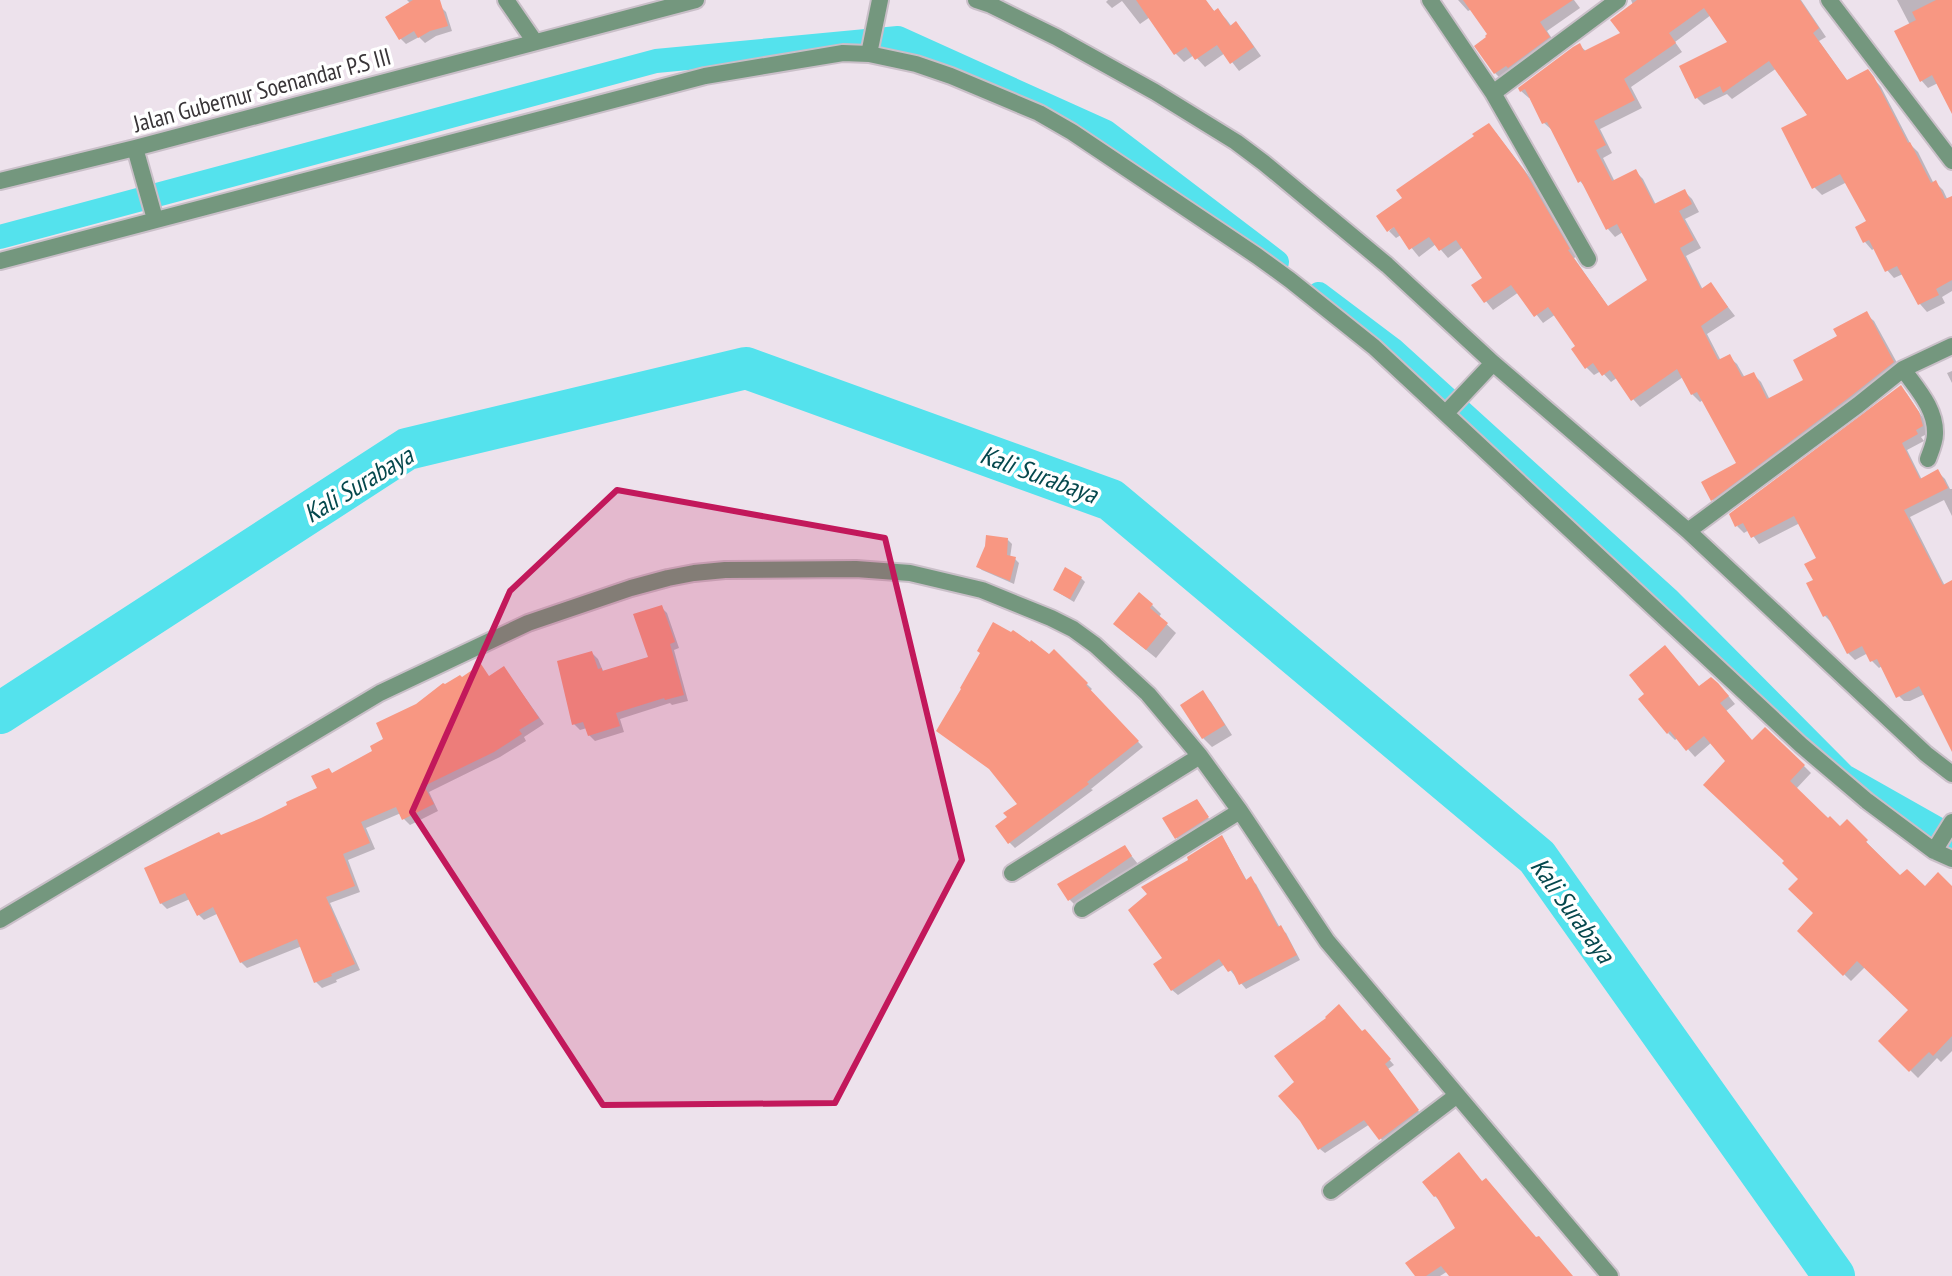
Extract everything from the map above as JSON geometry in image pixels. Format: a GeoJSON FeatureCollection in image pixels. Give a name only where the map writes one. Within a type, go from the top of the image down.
{"type":"FeatureCollection","features":[{"type":"Feature","properties":{"kind":"street"},"geometry":{"type":"LineString","coordinates":[[506,0],[535,42]]}},
{"type":"Feature","properties":{"kind":"street","name":"Jalan Gubernur Soenandar P.S III"},"geometry":{"type":"LineString","coordinates":[[0,181],[137,155],[535,42],[696,0]]}},
{"type":"Feature","properties":{"kind":"street"},"geometry":{"type":"LineString","coordinates":[[870,50],[880,0]]}},
{"type":"Feature","properties":{"kind":"street"},"geometry":{"type":"LineString","coordinates":[[976,0],[1056,37],[1155,92],[1236,142],[1300,192],[1387,265],[1490,366],[1688,531],[1926,754],[1952,774]]}},
{"type":"Feature","properties":{"kind":"street"},"geometry":{"type":"LineString","coordinates":[[1430,0],[1493,93],[1588,259]]}},
{"type":"Feature","properties":{"kind":"street"},"geometry":{"type":"LineString","coordinates":[[1493,93],[1618,0]]}},
{"type":"Feature","properties":{"kind":"street"},"geometry":{"type":"LineString","coordinates":[[1829,0],[1952,161]]}},
{"type":"Feature","properties":{"kind":"street"},"geometry":{"type":"LineString","coordinates":[[0,261],[154,216],[705,76],[870,50],[916,64],[1039,113],[1072,132],[1290,280],[1448,410],[1801,745],[1867,801],[1952,859]]}},
{"type":"Feature","properties":{"kind":"street"},"geometry":{"type":"LineString","coordinates":[[137,155],[154,216]]}},
{"type":"Feature","properties":{"kind":"street"},"geometry":{"type":"LineString","coordinates":[[1688,531],[1903,369],[1952,346]]}},
{"type":"Feature","properties":{"kind":"street"},"geometry":{"type":"LineString","coordinates":[[1448,410],[1490,366]]}},
{"type":"Feature","properties":{"kind":"street"},"geometry":{"type":"LineString","coordinates":[[1903,369],[1926,400],[1934,420],[1935,436],[1928,459]]}},
{"type":"Feature","properties":{"kind":"street"},"geometry":{"type":"LineString","coordinates":[[0,920],[380,693],[528,623],[631,588],[694,573],[725,570],[880,570],[910,573],[982,590],[1073,629],[1148,694],[1200,756],[1240,811],[1327,941],[1610,1276]]}},
{"type":"Feature","properties":{"kind":"street"},"geometry":{"type":"LineString","coordinates":[[1012,873],[1200,756]]}},
{"type":"Feature","properties":{"kind":"street"},"geometry":{"type":"LineString","coordinates":[[1082,909],[1240,811]]}},
{"type":"Feature","properties":{"kind":"street"},"geometry":{"type":"LineString","coordinates":[[1936,847],[1952,822]]}},
{"type":"Feature","properties":{"kind":"street"},"geometry":{"type":"LineString","coordinates":[[1331,1191],[1456,1096]]}},
{"type":"Feature","properties":{"kind":"highlighted area"},"geometry":{"type":"Polygon","coordinates":[[[617,490],[885,538],[962,860],[835,1103],[603,1105],[412,812],[510,591],[617,490]]]}},
{"type":"Feature","properties":{"kind":"building"},"geometry":{"type":"Polygon","coordinates":[[[413,0],[440,0],[448,26],[418,38],[414,31],[399,40],[385,17],[413,0]]]}},
{"type":"Feature","properties":{"kind":"building"},"geometry":{"type":"Polygon","coordinates":[[[1136,0],[1206,0],[1214,11],[1218,8],[1230,26],[1236,21],[1254,47],[1230,64],[1217,45],[1195,60],[1186,47],[1174,55],[1136,0]]]}},
{"type":"Feature","properties":{"kind":"building"},"geometry":{"type":"Polygon","coordinates":[[[1463,0],[1573,0],[1540,22],[1550,37],[1508,68],[1506,66],[1494,74],[1474,46],[1487,34],[1463,0]]]}},
{"type":"Feature","properties":{"kind":"building"},"geometry":{"type":"Polygon","coordinates":[[[1637,0],[1800,0],[1819,28],[1813,33],[1847,80],[1868,69],[1931,183],[1936,180],[1945,199],[1952,196],[1952,280],[1936,289],[1939,295],[1918,305],[1897,266],[1885,272],[1869,240],[1863,243],[1855,227],[1866,221],[1840,174],[1812,189],[1781,128],[1807,115],[1769,61],[1723,93],[1720,86],[1695,99],[1679,66],[1727,42],[1704,8],[1669,33],[1676,43],[1624,79],[1635,100],[1594,121],[1606,145],[1596,150],[1612,181],[1636,169],[1654,204],[1685,189],[1692,204],[1679,211],[1694,240],[1680,248],[1701,289],[1711,282],[1728,307],[1701,326],[1718,360],[1730,354],[1742,377],[1754,372],[1767,399],[1803,380],[1793,360],[1837,336],[1833,329],[1867,311],[1894,362],[1711,501],[1701,482],[1736,463],[1697,392],[1691,395],[1677,369],[1631,401],[1610,370],[1602,376],[1593,363],[1585,369],[1571,349],[1575,346],[1548,307],[1534,317],[1511,285],[1484,303],[1471,285],[1482,278],[1456,240],[1439,251],[1429,237],[1409,250],[1394,227],[1387,232],[1376,216],[1402,198],[1396,190],[1489,123],[1524,170],[1568,250],[1608,306],[1647,280],[1617,224],[1606,230],[1547,122],[1542,124],[1525,89],[1520,92],[1518,88],[1580,43],[1584,51],[1620,33],[1610,20],[1637,0]]]}},
{"type":"Feature","properties":{"kind":"building"},"geometry":{"type":"Polygon","coordinates":[[[1936,0],[1952,0],[1952,114],[1932,75],[1920,82],[1894,31],[1916,20],[1912,12],[1936,0]]]}},
{"type":"Feature","properties":{"kind":"building"},"geometry":{"type":"Polygon","coordinates":[[[1901,385],[1919,412],[1923,426],[1916,430],[1918,434],[1902,443],[1920,479],[1938,469],[1948,488],[1904,510],[1943,585],[1952,580],[1952,752],[1919,686],[1896,698],[1877,659],[1870,662],[1862,646],[1847,654],[1806,583],[1813,580],[1804,564],[1816,558],[1794,516],[1751,538],[1743,523],[1735,527],[1729,514],[1901,385]]]}},
{"type":"Feature","properties":{"kind":"building"},"geometry":{"type":"Polygon","coordinates":[[[986,535],[1008,538],[1007,555],[1016,557],[1010,581],[976,567],[986,535]]]}},
{"type":"Feature","properties":{"kind":"building"},"geometry":{"type":"Polygon","coordinates":[[[1065,567],[1082,577],[1070,599],[1053,590],[1065,567]]]}},
{"type":"Feature","properties":{"kind":"building"},"geometry":{"type":"Polygon","coordinates":[[[1139,592],[1153,604],[1150,608],[1168,623],[1146,650],[1113,624],[1139,592]]]}},
{"type":"Feature","properties":{"kind":"building"},"geometry":{"type":"Polygon","coordinates":[[[662,605],[675,642],[670,644],[684,695],[616,713],[620,726],[588,736],[583,722],[572,725],[557,661],[592,651],[598,669],[602,668],[602,671],[648,657],[633,614],[662,605]]]}},
{"type":"Feature","properties":{"kind":"building"},"geometry":{"type":"Polygon","coordinates":[[[993,622],[1031,640],[1049,654],[1054,649],[1139,741],[1087,782],[1089,784],[1008,844],[995,826],[1007,817],[1003,813],[1017,804],[989,769],[936,731],[980,653],[977,651],[993,622]]]}},
{"type":"Feature","properties":{"kind":"building"},"geometry":{"type":"Polygon","coordinates":[[[1665,645],[1699,686],[1711,677],[1718,683],[1729,696],[1720,703],[1752,740],[1765,727],[1805,765],[1790,781],[1828,818],[1830,816],[1840,826],[1847,819],[1900,875],[1907,869],[1925,886],[1938,872],[1952,886],[1952,1036],[1933,1056],[1929,1052],[1909,1072],[1878,1041],[1908,1010],[1857,961],[1843,976],[1797,931],[1813,913],[1788,889],[1798,879],[1782,863],[1784,861],[1703,785],[1725,761],[1704,736],[1686,751],[1670,731],[1667,734],[1638,699],[1644,694],[1629,675],[1665,645]]]}},
{"type":"Feature","properties":{"kind":"building"},"geometry":{"type":"Polygon","coordinates":[[[481,664],[489,676],[504,666],[539,718],[519,730],[522,734],[494,752],[424,786],[434,804],[402,820],[396,807],[361,822],[370,843],[343,854],[355,886],[326,897],[355,964],[314,983],[297,939],[240,963],[213,907],[197,916],[185,893],[160,904],[144,868],[219,832],[221,835],[261,818],[317,788],[311,776],[329,768],[332,773],[372,751],[370,746],[383,739],[376,723],[416,704],[443,683],[460,675],[462,677],[481,664]]]}},
{"type":"Feature","properties":{"kind":"building"},"geometry":{"type":"Polygon","coordinates":[[[1203,690],[1225,725],[1202,739],[1180,705],[1203,690]]]}},
{"type":"Feature","properties":{"kind":"building"},"geometry":{"type":"Polygon","coordinates":[[[1197,799],[1209,817],[1175,839],[1162,818],[1197,799]]]}},
{"type":"Feature","properties":{"kind":"building"},"geometry":{"type":"Polygon","coordinates":[[[1222,835],[1246,880],[1251,876],[1297,955],[1239,985],[1232,970],[1228,972],[1219,959],[1171,991],[1153,964],[1162,958],[1128,910],[1147,894],[1141,887],[1188,860],[1187,857],[1222,835]]]}},
{"type":"Feature","properties":{"kind":"building"},"geometry":{"type":"Polygon","coordinates":[[[1125,845],[1132,856],[1068,901],[1057,884],[1125,845]]]}},
{"type":"Feature","properties":{"kind":"building"},"geometry":{"type":"Polygon","coordinates":[[[1339,1004],[1391,1059],[1385,1064],[1419,1110],[1379,1140],[1364,1120],[1318,1150],[1300,1121],[1278,1096],[1294,1082],[1274,1056],[1326,1018],[1339,1004]]]}},
{"type":"Feature","properties":{"kind":"building"},"geometry":{"type":"Polygon","coordinates":[[[1459,1152],[1482,1181],[1486,1178],[1573,1276],[1449,1276],[1441,1266],[1426,1276],[1415,1276],[1405,1263],[1455,1228],[1436,1196],[1422,1182],[1459,1152]]]}},
{"type":"Feature","properties":{"kind":"waterway"},"geometry":{"type":"LineString","coordinates":[[0,237],[656,61],[898,38],[1106,132],[1277,262]]}},
{"type":"Feature","properties":{"kind":"waterway"},"geometry":{"type":"LineString","coordinates":[[1319,294],[1392,349],[1669,600],[1844,776],[1952,837]]}},
{"type":"Feature","properties":{"kind":"waterway","name":"Kali Surabaya"},"geometry":{"type":"LineString","coordinates":[[0,713],[407,449],[746,368],[1111,500],[1537,857],[1834,1276]]}}]}
